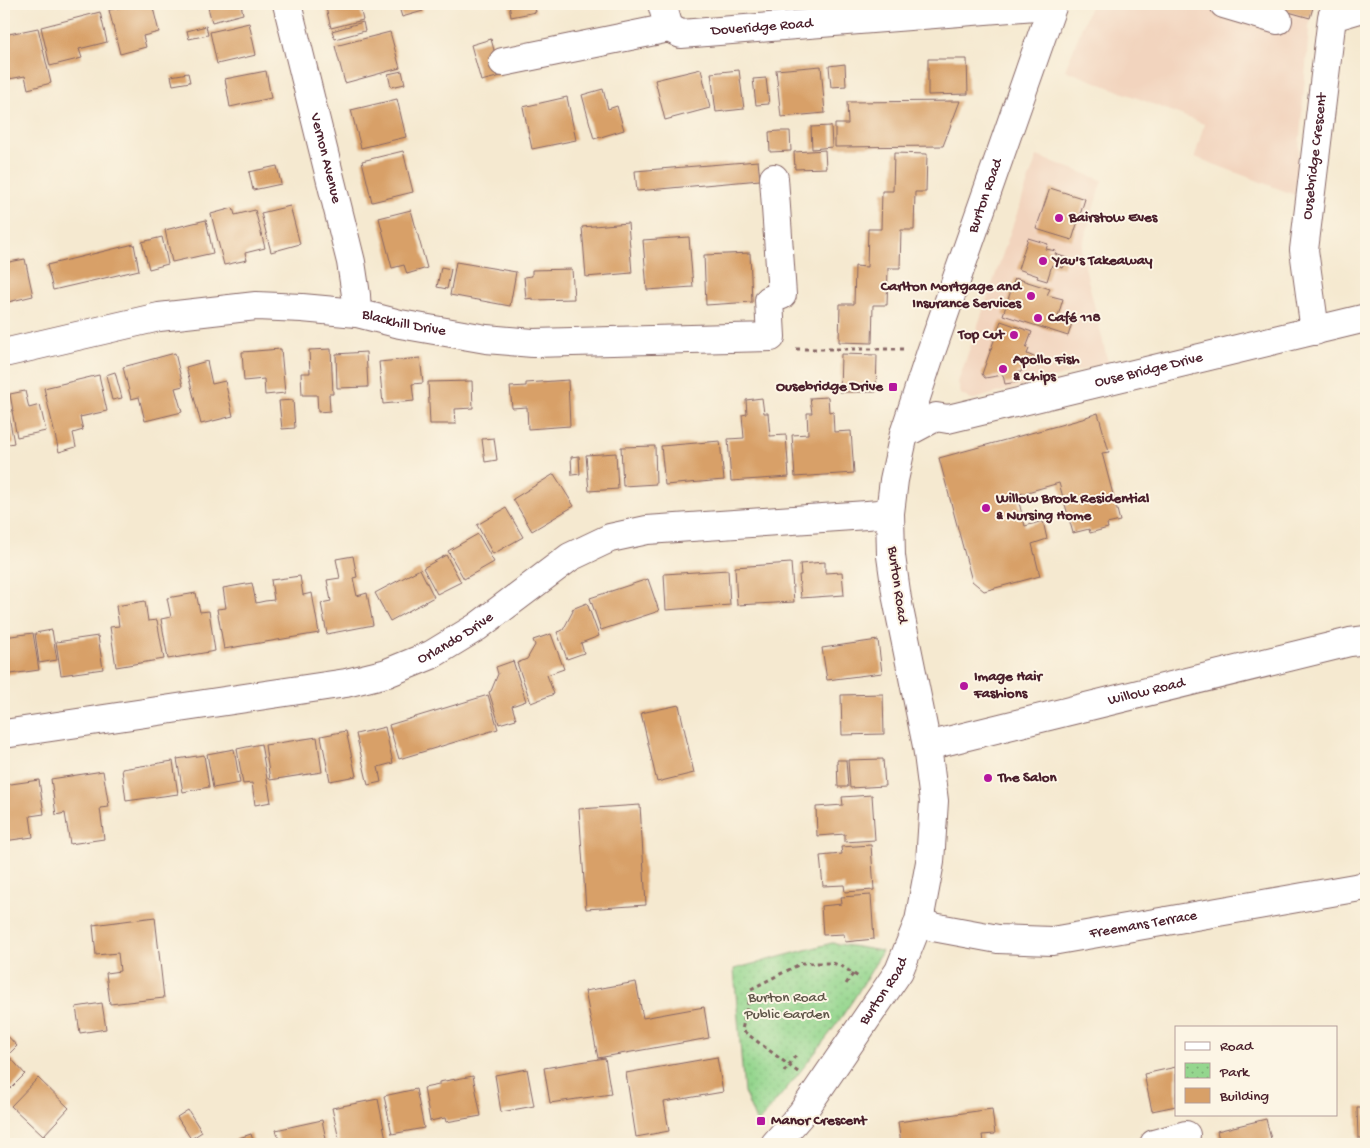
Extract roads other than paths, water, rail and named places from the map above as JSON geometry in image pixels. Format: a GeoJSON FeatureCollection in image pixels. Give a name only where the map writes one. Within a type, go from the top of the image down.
{"type":"FeatureCollection","features":[{"type":"Feature","properties":{"kind":"street","name":"Vernon Avenue"},"geometry":{"type":"LineString","coordinates":[[287,4],[351,262],[357,313]]}},
{"type":"Feature","properties":{"kind":"street"},"geometry":{"type":"LineString","coordinates":[[1224,4],[1278,20]]}},
{"type":"Feature","properties":{"kind":"street","name":"Doveridge Road"},"geometry":{"type":"LineString","coordinates":[[504,62],[535,55],[666,16],[681,34],[1053,5]]}},
{"type":"Feature","properties":{"kind":"street","name":"Burton Road"},"geometry":{"type":"LineString","coordinates":[[775,1144],[802,1113],[899,971],[920,921],[930,862],[934,801],[927,746],[897,599],[891,556],[890,513],[894,480],[904,434],[931,352],[1053,5]]}},
{"type":"Feature","properties":{"kind":"street","name":"Ousebridge Crescent"},"geometry":{"type":"LineString","coordinates":[[1315,331],[1304,250],[1332,18],[1366,7]]}},
{"type":"Feature","properties":{"kind":"street","name":"Blackhill Drive"},"geometry":{"type":"LineString","coordinates":[[4,353],[159,317],[256,306],[357,313],[400,324],[467,336],[534,343],[771,337],[769,300],[782,295],[774,178]]}},
{"type":"Feature","properties":{"kind":"street","name":"Ouse Bridge Drive"},"geometry":{"type":"LineString","coordinates":[[904,434],[936,417],[948,419],[1366,318]]}},
{"type":"Feature","properties":{"kind":"street","name":"Orlando Drive"},"geometry":{"type":"LineString","coordinates":[[4,734],[346,683],[387,673],[431,655],[477,627],[570,557],[610,538],[647,530],[890,513]]}},
{"type":"Feature","properties":{"kind":"street","name":"Willow Road"},"geometry":{"type":"LineString","coordinates":[[927,746],[1340,644],[1366,640]]}},
{"type":"Feature","properties":{"kind":"street","name":"Freemans Terrace"},"geometry":{"type":"LineString","coordinates":[[920,921],[933,927],[998,939],[1052,941],[1366,886]]}},
{"type":"Feature","properties":{"kind":"place","name":"Bairstow Eves"},"geometry":{"type":"Point","coordinates":[1059,218]}},
{"type":"Feature","properties":{"kind":"place","name":"Yau's Takeaway"},"geometry":{"type":"Point","coordinates":[1043,261]}},
{"type":"Feature","properties":{"kind":"place","name":"Carlton Mortgage and Insurance Services"},"geometry":{"type":"Point","coordinates":[1031,296]}},
{"type":"Feature","properties":{"kind":"place","name":"Café 118"},"geometry":{"type":"Point","coordinates":[1038,318]}},
{"type":"Feature","properties":{"kind":"place","name":"Top Cut"},"geometry":{"type":"Point","coordinates":[1014,335]}},
{"type":"Feature","properties":{"kind":"place","name":"Apollo Fish & Chips"},"geometry":{"type":"Point","coordinates":[1003,369]}},
{"type":"Feature","properties":{"kind":"place","name":"Ousebridge Drive"},"geometry":{"type":"Point","coordinates":[893,387]}},
{"type":"Feature","properties":{"kind":"place","name":"Willow Brook Residential & Nursing Home"},"geometry":{"type":"Point","coordinates":[986,508]}},
{"type":"Feature","properties":{"kind":"place","name":"Image Hair Fashions"},"geometry":{"type":"Point","coordinates":[964,686]}},
{"type":"Feature","properties":{"kind":"place","name":"The Salon"},"geometry":{"type":"Point","coordinates":[988,778]}},
{"type":"Feature","properties":{"kind":"place","name":"Manor Crescent"},"geometry":{"type":"Point","coordinates":[761,1121]}},
{"type":"Feature","properties":{"kind":"park label","name":"Burton Road Public Garden"},"geometry":{"type":"Point","coordinates":[787,1006]}}]}
